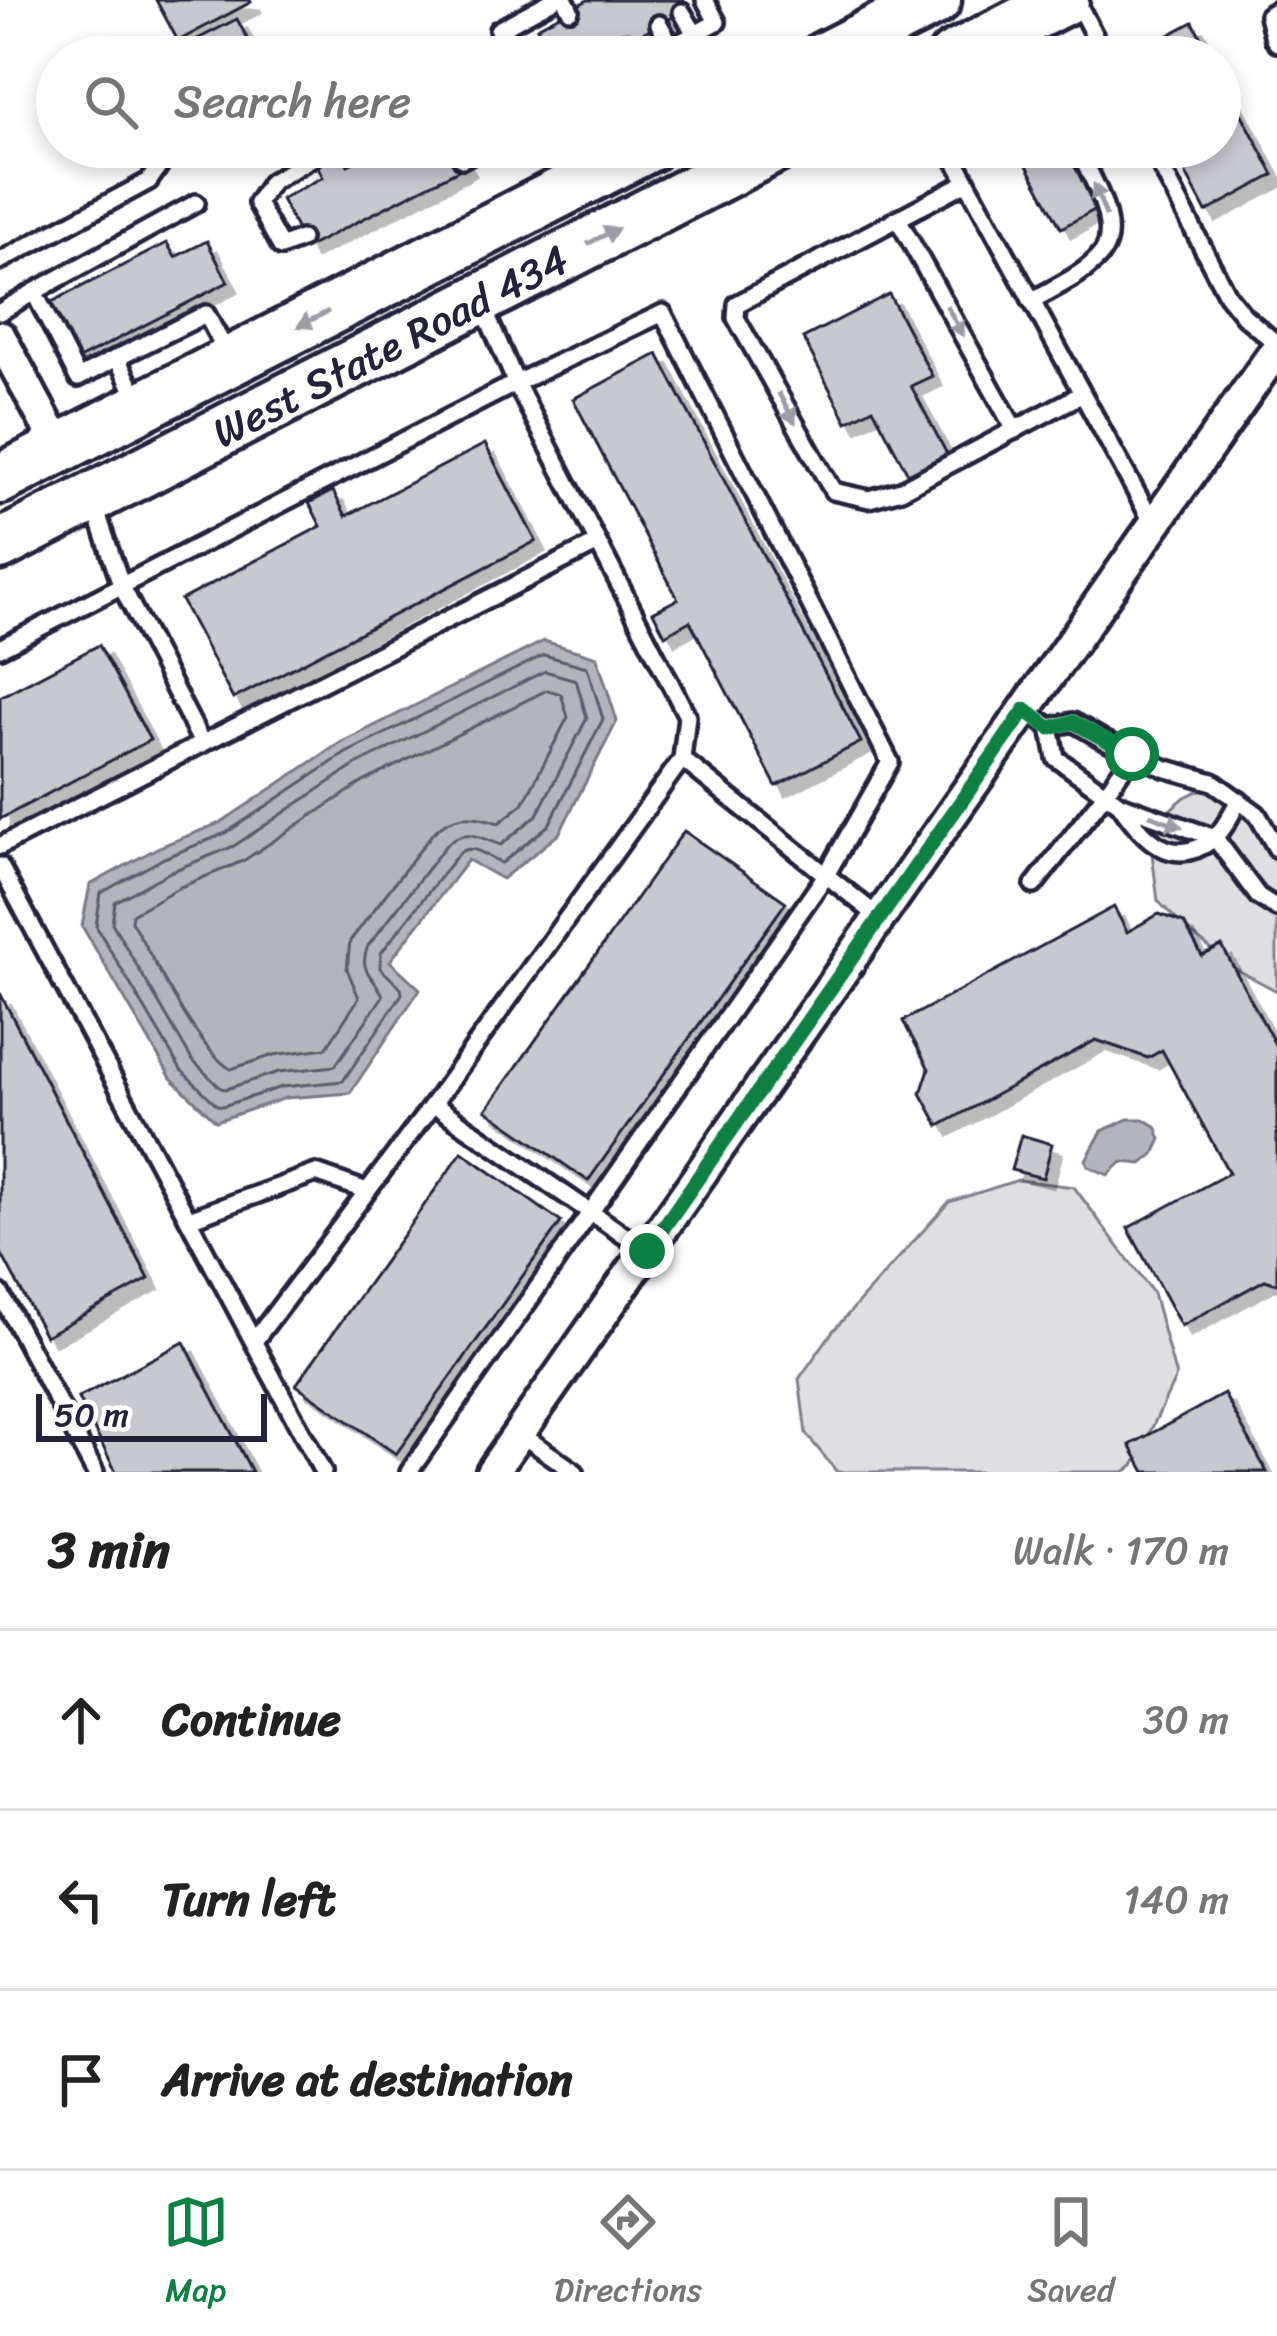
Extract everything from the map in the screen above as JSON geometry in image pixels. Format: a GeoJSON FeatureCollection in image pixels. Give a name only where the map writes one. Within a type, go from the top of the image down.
{"type":"FeatureCollection","features":[{"type":"Feature","properties":{"kind":"main road"},"geometry":{"type":"LineString","coordinates":[[994,36],[1064,0]]}},
{"type":"Feature","properties":{"kind":"main road"},"geometry":{"type":"LineString","coordinates":[[858,36],[907,6]]}},
{"type":"Feature","properties":{"kind":"main road","name":"West State Road 434"},"geometry":{"type":"LineString","coordinates":[[0,479],[231,362],[564,168]]}},
{"type":"Feature","properties":{"kind":"main road","name":"West State Road 434"},"geometry":{"type":"LineString","coordinates":[[7,542],[736,168]]}},
{"type":"Feature","properties":{"kind":"main road"},"geometry":{"type":"LineString","coordinates":[[92,498],[111,455],[148,404]]}},
{"type":"Feature","properties":{"kind":"main road"},"geometry":{"type":"LineString","coordinates":[[7,542],[50,483],[60,449]]}},
{"type":"Feature","properties":{"kind":"street"},"geometry":{"type":"LineString","coordinates":[[0,338],[10,380],[60,449]]}},
{"type":"Feature","properties":{"kind":"street"},"geometry":{"type":"LineString","coordinates":[[492,1472],[880,918],[1037,719],[1154,525],[1277,346]]}},
{"type":"Feature","properties":{"kind":"lane"},"geometry":{"type":"LineString","coordinates":[[501,36],[498,30],[541,16],[553,0]]}},
{"type":"Feature","properties":{"kind":"lane"},"geometry":{"type":"LineString","coordinates":[[691,36],[717,22],[705,0]]}},
{"type":"Feature","properties":{"kind":"lane"},"geometry":{"type":"LineString","coordinates":[[1076,0],[1094,36]]}},
{"type":"Feature","properties":{"kind":"lane"},"geometry":{"type":"LineString","coordinates":[[1277,10],[1268,15],[1277,43]]}},
{"type":"Feature","properties":{"kind":"lane"},"geometry":{"type":"LineString","coordinates":[[682,12],[694,34]]}},
{"type":"Feature","properties":{"kind":"lane"},"geometry":{"type":"LineString","coordinates":[[659,24],[666,36]]}},
{"type":"Feature","properties":{"kind":"lane"},"geometry":{"type":"LineString","coordinates":[[0,261],[149,182],[158,168]]}},
{"type":"Feature","properties":{"kind":"lane"},"geometry":{"type":"LineString","coordinates":[[295,168],[272,182],[256,203],[281,247],[301,239]]}},
{"type":"Feature","properties":{"kind":"lane"},"geometry":{"type":"LineString","coordinates":[[959,168],[1154,525]]}},
{"type":"Feature","properties":{"kind":"lane"},"geometry":{"type":"LineString","coordinates":[[1031,301],[1078,274],[1105,250],[1109,230],[1105,207],[1086,168]]}},
{"type":"Feature","properties":{"kind":"lane"},"geometry":{"type":"LineString","coordinates":[[1162,168],[1228,296],[1277,346]]}},
{"type":"Feature","properties":{"kind":"lane"},"geometry":{"type":"LineString","coordinates":[[967,182],[737,304],[736,318],[833,491],[869,500],[902,490],[1082,394]]}},
{"type":"Feature","properties":{"kind":"lane"},"geometry":{"type":"LineString","coordinates":[[0,312],[196,203]]}},
{"type":"Feature","properties":{"kind":"lane"},"geometry":{"type":"LineString","coordinates":[[898,219],[1015,430]]}},
{"type":"Feature","properties":{"kind":"lane"},"geometry":{"type":"LineString","coordinates":[[34,292],[79,379],[206,314],[231,362]]}},
{"type":"Feature","properties":{"kind":"lane"},"geometry":{"type":"LineString","coordinates":[[255,1340],[433,1104],[682,759],[687,716],[516,383],[480,299]]}},
{"type":"Feature","properties":{"kind":"lane"},"geometry":{"type":"LineString","coordinates":[[0,648],[516,383],[663,314],[890,762],[826,875],[409,1472]]}},
{"type":"Feature","properties":{"kind":"lane"},"geometry":{"type":"LineString","coordinates":[[117,358],[148,404]]}},
{"type":"Feature","properties":{"kind":"lane"},"geometry":{"type":"LineString","coordinates":[[92,498],[122,587],[202,743]]}},
{"type":"Feature","properties":{"kind":"lane"},"geometry":{"type":"LineString","coordinates":[[0,845],[596,544]]}},
{"type":"Feature","properties":{"kind":"lane"},"geometry":{"type":"LineString","coordinates":[[1037,719],[1073,722],[1164,768],[1213,782],[1257,814],[1277,849]]}},
{"type":"Feature","properties":{"kind":"lane"},"geometry":{"type":"LineString","coordinates":[[1037,719],[1056,758],[1120,804],[1214,838],[1258,896],[1277,908]]}},
{"type":"Feature","properties":{"kind":"lane"},"geometry":{"type":"LineString","coordinates":[[1034,885],[1132,754]]}},
{"type":"Feature","properties":{"kind":"lane"},"geometry":{"type":"LineString","coordinates":[[682,759],[880,918]]}},
{"type":"Feature","properties":{"kind":"lane"},"geometry":{"type":"LineString","coordinates":[[1120,804],[1136,829],[1159,848],[1185,853],[1214,838],[1240,800]]}},
{"type":"Feature","properties":{"kind":"lane"},"geometry":{"type":"LineString","coordinates":[[0,866],[323,1472]]}},
{"type":"Feature","properties":{"kind":"lane"},"geometry":{"type":"LineString","coordinates":[[433,1104],[647,1251]]}},
{"type":"Feature","properties":{"kind":"lane"},"geometry":{"type":"LineString","coordinates":[[190,1219],[316,1173],[368,1191]]}},
{"type":"Feature","properties":{"kind":"lane"},"geometry":{"type":"LineString","coordinates":[[0,1293],[95,1472]]}},
{"type":"Feature","properties":{"kind":"lane"},"geometry":{"type":"LineString","coordinates":[[519,1433],[575,1472]]}},
{"type":"Feature","properties":{"kind":"shaded area"},"geometry":{"type":"Polygon","coordinates":[[[1209,786],[1277,846],[1277,991],[1234,968],[1158,901],[1152,854],[1160,831],[1171,809],[1209,786]]]}},
{"type":"Feature","properties":{"kind":"shaded area"},"geometry":{"type":"Polygon","coordinates":[[[1018,1180],[1074,1187],[1153,1293],[1176,1377],[1134,1466],[1124,1472],[837,1472],[806,1434],[799,1379],[833,1331],[949,1202],[1018,1180]]]}},
{"type":"Feature","properties":{"kind":"water"},"geometry":{"type":"Polygon","coordinates":[[[544,641],[597,657],[617,721],[559,834],[502,879],[468,860],[390,961],[420,989],[350,1093],[286,1098],[216,1121],[171,1078],[82,926],[90,885],[159,847],[220,823],[340,743],[544,641]]]}},
{"type":"Feature","properties":{"kind":"water"},"geometry":{"type":"Polygon","coordinates":[[[1128,1119],[1143,1119],[1156,1126],[1161,1139],[1154,1154],[1142,1164],[1122,1162],[1108,1175],[1088,1166],[1086,1160],[1102,1131],[1128,1119]]]}},
{"type":"Feature","properties":{"kind":"building"},"geometry":{"type":"Polygon","coordinates":[[[156,0],[251,2],[187,36],[175,36],[156,0]]]}},
{"type":"Feature","properties":{"kind":"building"},"geometry":{"type":"Polygon","coordinates":[[[588,0],[683,0],[688,9],[637,36],[542,36],[537,27],[588,0]]]}},
{"type":"Feature","properties":{"kind":"building"},"geometry":{"type":"Polygon","coordinates":[[[237,19],[246,36],[204,36],[237,19]]]}},
{"type":"Feature","properties":{"kind":"building"},"geometry":{"type":"Polygon","coordinates":[[[1193,22],[1200,36],[1167,36],[1193,22]]]}},
{"type":"Feature","properties":{"kind":"building"},"geometry":{"type":"Polygon","coordinates":[[[1241,113],[1274,175],[1206,212],[1183,168],[1241,168],[1241,113]]]}},
{"type":"Feature","properties":{"kind":"building"},"geometry":{"type":"Polygon","coordinates":[[[318,168],[462,168],[306,248],[281,199],[323,177],[318,168]]]}},
{"type":"Feature","properties":{"kind":"building"},"geometry":{"type":"Polygon","coordinates":[[[1028,168],[1079,168],[1100,207],[1061,228],[1028,168]]]}},
{"type":"Feature","properties":{"kind":"building"},"geometry":{"type":"Polygon","coordinates":[[[207,241],[228,282],[77,360],[48,304],[167,243],[175,257],[207,241]]]}},
{"type":"Feature","properties":{"kind":"building"},"geometry":{"type":"Polygon","coordinates":[[[889,294],[932,376],[911,386],[947,454],[908,474],[873,408],[847,422],[803,338],[889,294]]]}},
{"type":"Feature","properties":{"kind":"building"},"geometry":{"type":"Polygon","coordinates":[[[658,354],[861,742],[776,786],[690,621],[665,635],[653,612],[678,599],[573,399],[658,354]]]}},
{"type":"Feature","properties":{"kind":"building"},"geometry":{"type":"Polygon","coordinates":[[[485,444],[536,541],[233,699],[181,600],[321,526],[309,503],[333,491],[346,516],[485,444]]]}},
{"type":"Feature","properties":{"kind":"building"},"geometry":{"type":"Polygon","coordinates":[[[99,645],[150,740],[0,819],[0,697],[99,645]]]}},
{"type":"Feature","properties":{"kind":"building"},"geometry":{"type":"Polygon","coordinates":[[[684,831],[786,902],[588,1181],[486,1110],[684,831]]]}},
{"type":"Feature","properties":{"kind":"building"},"geometry":{"type":"Polygon","coordinates":[[[1114,907],[1127,932],[1159,914],[1184,923],[1202,956],[1222,946],[1277,1048],[1277,1284],[1265,1280],[1181,1326],[1128,1228],[1229,1173],[1162,1050],[1148,1058],[1096,1040],[939,1126],[921,1093],[929,1069],[903,1021],[1114,907]]]}},
{"type":"Feature","properties":{"kind":"building"},"geometry":{"type":"Polygon","coordinates":[[[0,993],[149,1279],[45,1336],[0,1251],[0,993]]]}},
{"type":"Feature","properties":{"kind":"building"},"geometry":{"type":"Polygon","coordinates":[[[1021,1135],[1052,1144],[1043,1178],[1011,1170],[1021,1135]]]}},
{"type":"Feature","properties":{"kind":"building"},"geometry":{"type":"Polygon","coordinates":[[[462,1152],[561,1222],[396,1454],[296,1385],[462,1152]]]}},
{"type":"Feature","properties":{"kind":"building"},"geometry":{"type":"Polygon","coordinates":[[[184,1342],[252,1472],[116,1472],[78,1398],[184,1342]]]}},
{"type":"Feature","properties":{"kind":"building"},"geometry":{"type":"Polygon","coordinates":[[[1224,1394],[1267,1472],[1145,1472],[1130,1445],[1224,1394]]]}},
{"type":"Feature","properties":{"kind":"route"},"geometry":{"type":"LineString","coordinates":[[647,1251],[1025,710],[1050,728],[1073,722],[1132,754]]}}]}
